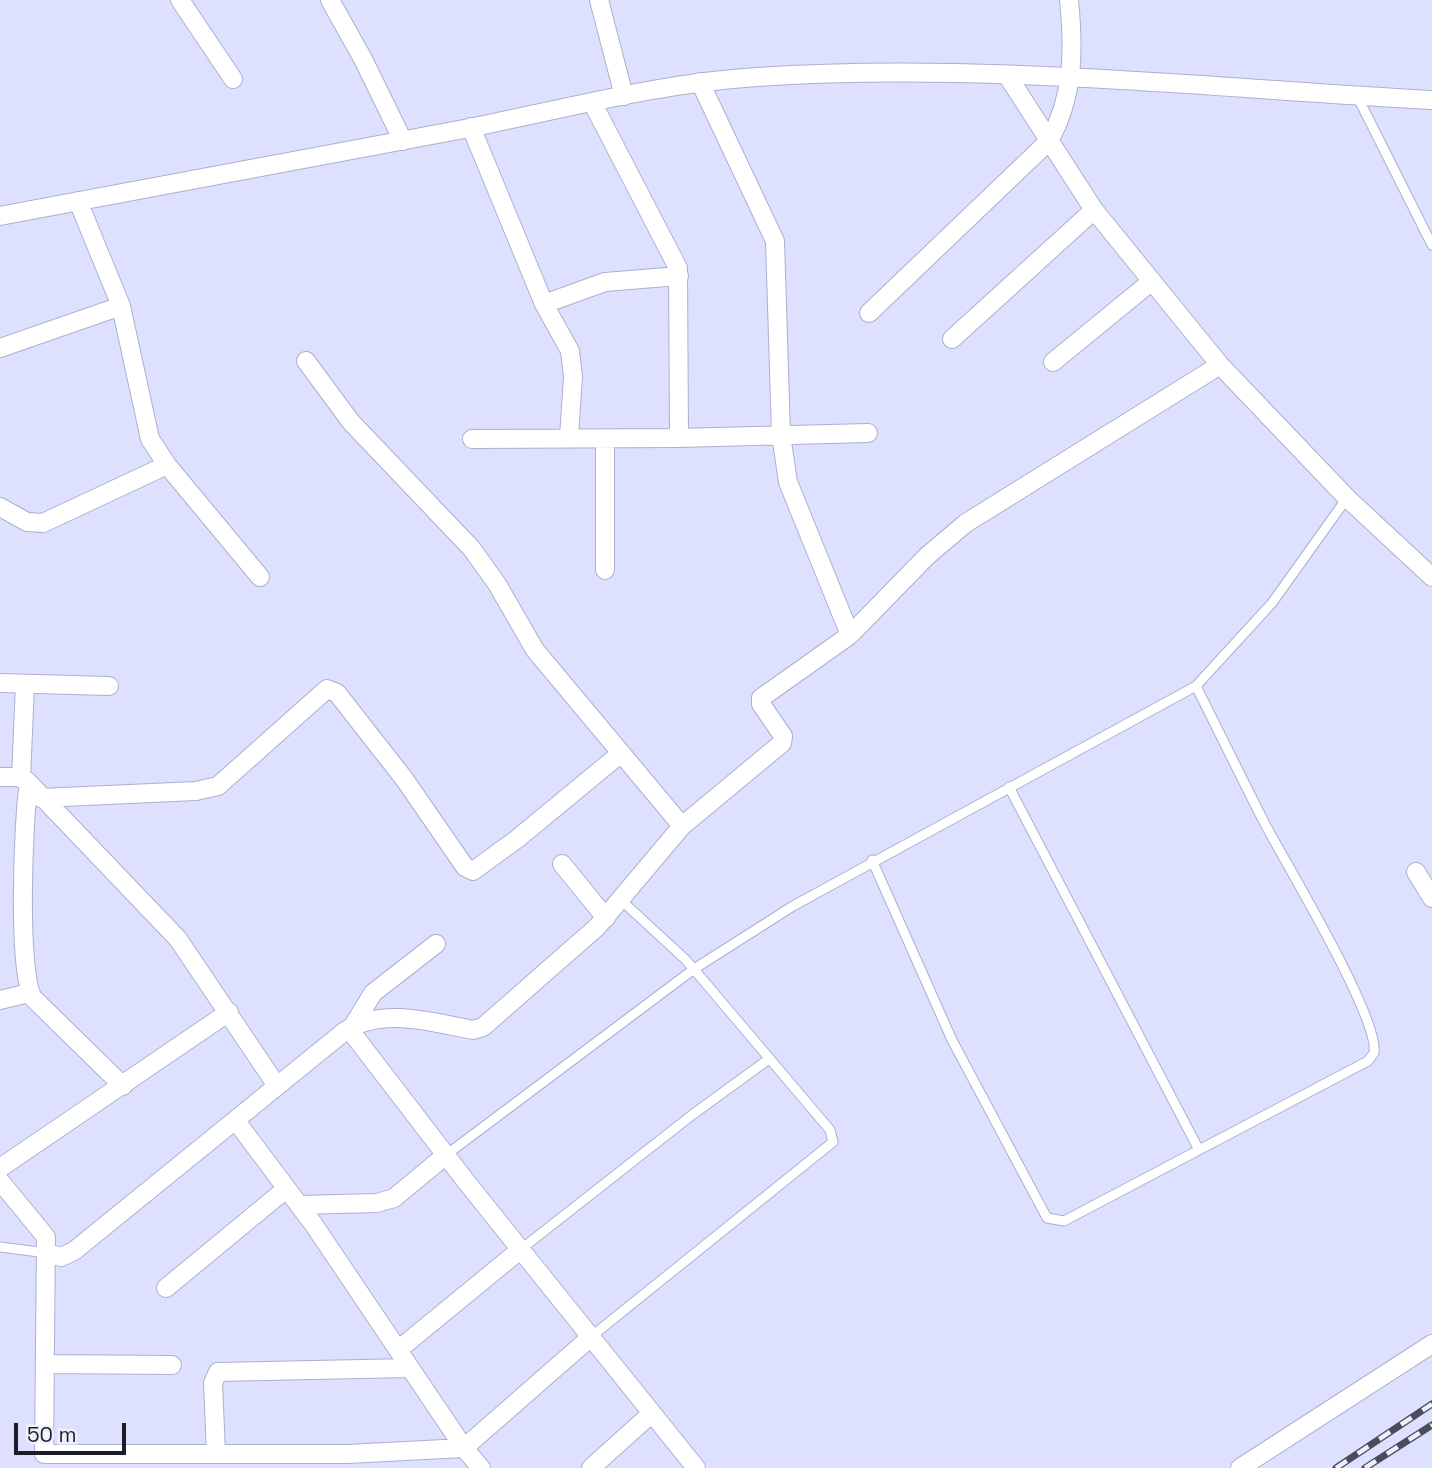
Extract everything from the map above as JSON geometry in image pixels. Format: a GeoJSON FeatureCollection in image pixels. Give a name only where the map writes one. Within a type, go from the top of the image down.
{"type":"FeatureCollection","features":[{"type":"Feature","properties":{"kind":"street"},"geometry":{"type":"LineString","coordinates":[[180,0],[233,79]]}},
{"type":"Feature","properties":{"kind":"street"},"geometry":{"type":"LineString","coordinates":[[330,0],[376,83],[403,141]]}},
{"type":"Feature","properties":{"kind":"street"},"geometry":{"type":"LineString","coordinates":[[599,0],[624,96]]}},
{"type":"Feature","properties":{"kind":"street"},"geometry":{"type":"LineString","coordinates":[[869,313],[1049,141],[1058,124],[1071,77],[1073,44],[1069,0]]}},
{"type":"Feature","properties":{"kind":"street"},"geometry":{"type":"LineString","coordinates":[[0,216],[403,141],[700,82],[809,74],[1007,75],[1432,100]]}},
{"type":"Feature","properties":{"kind":"street"},"geometry":{"type":"LineString","coordinates":[[1007,75],[1094,210],[1220,365],[1347,498],[1432,576]]}},
{"type":"Feature","properties":{"kind":"street"},"geometry":{"type":"LineString","coordinates":[[700,82],[775,241],[781,435],[793,496],[850,635]]}},
{"type":"Feature","properties":{"kind":"street"},"geometry":{"type":"LineString","coordinates":[[592,102],[661,231],[679,276],[679,438]]}},
{"type":"Feature","properties":{"kind":"street"},"geometry":{"type":"LineString","coordinates":[[471,127],[544,304],[565,340],[572,364],[569,437]]}},
{"type":"Feature","properties":{"kind":"street"},"geometry":{"type":"LineString","coordinates":[[78,201],[121,306],[147,430],[167,465],[260,577]]}},
{"type":"Feature","properties":{"kind":"street"},"geometry":{"type":"LineString","coordinates":[[952,338],[1094,210]]}},
{"type":"Feature","properties":{"kind":"street"},"geometry":{"type":"LineString","coordinates":[[544,304],[605,282],[679,276]]}},
{"type":"Feature","properties":{"kind":"street"},"geometry":{"type":"LineString","coordinates":[[1053,362],[1152,281]]}},
{"type":"Feature","properties":{"kind":"street"},"geometry":{"type":"LineString","coordinates":[[0,348],[121,306]]}},
{"type":"Feature","properties":{"kind":"street"},"geometry":{"type":"LineString","coordinates":[[306,361],[351,422],[472,549],[497,584],[535,650],[682,826]]}},
{"type":"Feature","properties":{"kind":"street"},"geometry":{"type":"LineString","coordinates":[[47,1253],[67,1256],[351,1027],[372,1018],[420,1021],[473,1030],[483,1027],[606,918],[682,826],[784,741],[761,704],[761,698],[850,635],[928,556],[966,523],[1220,365]]}},
{"type":"Feature","properties":{"kind":"street"},"geometry":{"type":"LineString","coordinates":[[472,439],[679,438],[868,433]]}},
{"type":"Feature","properties":{"kind":"street"},"geometry":{"type":"LineString","coordinates":[[605,439],[606,570]]}},
{"type":"Feature","properties":{"kind":"street"},"geometry":{"type":"LineString","coordinates":[[0,507],[27,522],[43,523],[167,465]]}},
{"type":"Feature","properties":{"kind":"street"},"geometry":{"type":"LineString","coordinates":[[0,683],[109,686]]}},
{"type":"Feature","properties":{"kind":"street"},"geometry":{"type":"LineString","coordinates":[[25,684],[30,787],[25,816],[26,981],[29,993],[123,1086]]}},
{"type":"Feature","properties":{"kind":"street"},"geometry":{"type":"LineString","coordinates":[[0,777],[30,787],[196,791],[218,786],[327,689],[337,693],[405,780],[465,867],[473,871],[517,839],[620,754]]}},
{"type":"Feature","properties":{"kind":"street"},"geometry":{"type":"LineString","coordinates":[[30,787],[178,939],[277,1086]]}},
{"type":"Feature","properties":{"kind":"street"},"geometry":{"type":"LineString","coordinates":[[562,864],[606,918]]}},
{"type":"Feature","properties":{"kind":"street"},"geometry":{"type":"LineString","coordinates":[[1416,872],[1432,898]]}},
{"type":"Feature","properties":{"kind":"street"},"geometry":{"type":"LineString","coordinates":[[351,1027],[373,993],[436,944]]}},
{"type":"Feature","properties":{"kind":"street"},"geometry":{"type":"LineString","coordinates":[[0,1000],[29,993]]}},
{"type":"Feature","properties":{"kind":"street"},"geometry":{"type":"LineString","coordinates":[[0,1168],[229,1012]]}},
{"type":"Feature","properties":{"kind":"street"},"geometry":{"type":"LineString","coordinates":[[351,1027],[446,1156],[696,1468]]}},
{"type":"Feature","properties":{"kind":"street"},"geometry":{"type":"LineString","coordinates":[[236,1121],[299,1205],[464,1448],[481,1468]]}},
{"type":"Feature","properties":{"kind":"street"},"geometry":{"type":"LineString","coordinates":[[299,1205],[386,1200],[407,1188],[446,1156]]}},
{"type":"Feature","properties":{"kind":"street"},"geometry":{"type":"LineString","coordinates":[[0,1181],[44,1232],[47,1253],[44,1461],[216,1453],[347,1454],[464,1448],[592,1336]]}},
{"type":"Feature","properties":{"kind":"street"},"geometry":{"type":"LineString","coordinates":[[166,1288],[286,1189]]}},
{"type":"Feature","properties":{"kind":"street"},"geometry":{"type":"LineString","coordinates":[[398,1350],[520,1250]]}},
{"type":"Feature","properties":{"kind":"street"},"geometry":{"type":"LineString","coordinates":[[1240,1468],[1432,1344]]}},
{"type":"Feature","properties":{"kind":"street"},"geometry":{"type":"LineString","coordinates":[[45,1364],[172,1364]]}},
{"type":"Feature","properties":{"kind":"street"},"geometry":{"type":"LineString","coordinates":[[216,1453],[213,1383],[218,1372],[410,1368]]}},
{"type":"Feature","properties":{"kind":"street"},"geometry":{"type":"LineString","coordinates":[[591,1468],[651,1414]]}},
{"type":"Feature","properties":{"kind":"lane"},"geometry":{"type":"LineString","coordinates":[[1357,96],[1432,245]]}},
{"type":"Feature","properties":{"kind":"lane"},"geometry":{"type":"LineString","coordinates":[[446,1156],[694,969],[872,860],[1196,686],[1272,603],[1347,498]]}},
{"type":"Feature","properties":{"kind":"lane"},"geometry":{"type":"LineString","coordinates":[[872,860],[952,1040],[1047,1218],[1065,1220],[1368,1061],[1376,1045],[1345,970],[1265,824],[1196,686]]}},
{"type":"Feature","properties":{"kind":"lane"},"geometry":{"type":"LineString","coordinates":[[1009,787],[1199,1150]]}},
{"type":"Feature","properties":{"kind":"lane"},"geometry":{"type":"LineString","coordinates":[[592,1336],[833,1143],[830,1130],[694,969],[621,901]]}},
{"type":"Feature","properties":{"kind":"lane"},"geometry":{"type":"LineString","coordinates":[[520,1250],[692,1115],[769,1059]]}},
{"type":"Feature","properties":{"kind":"lane"},"geometry":{"type":"LineString","coordinates":[[0,1247],[47,1253]]}},
{"type":"Feature","properties":{"kind":"railway"},"geometry":{"type":"LineString","coordinates":[[1336,1468],[1432,1404]]}},
{"type":"Feature","properties":{"kind":"railway"},"geometry":{"type":"LineString","coordinates":[[1365,1468],[1432,1425]]}}]}
